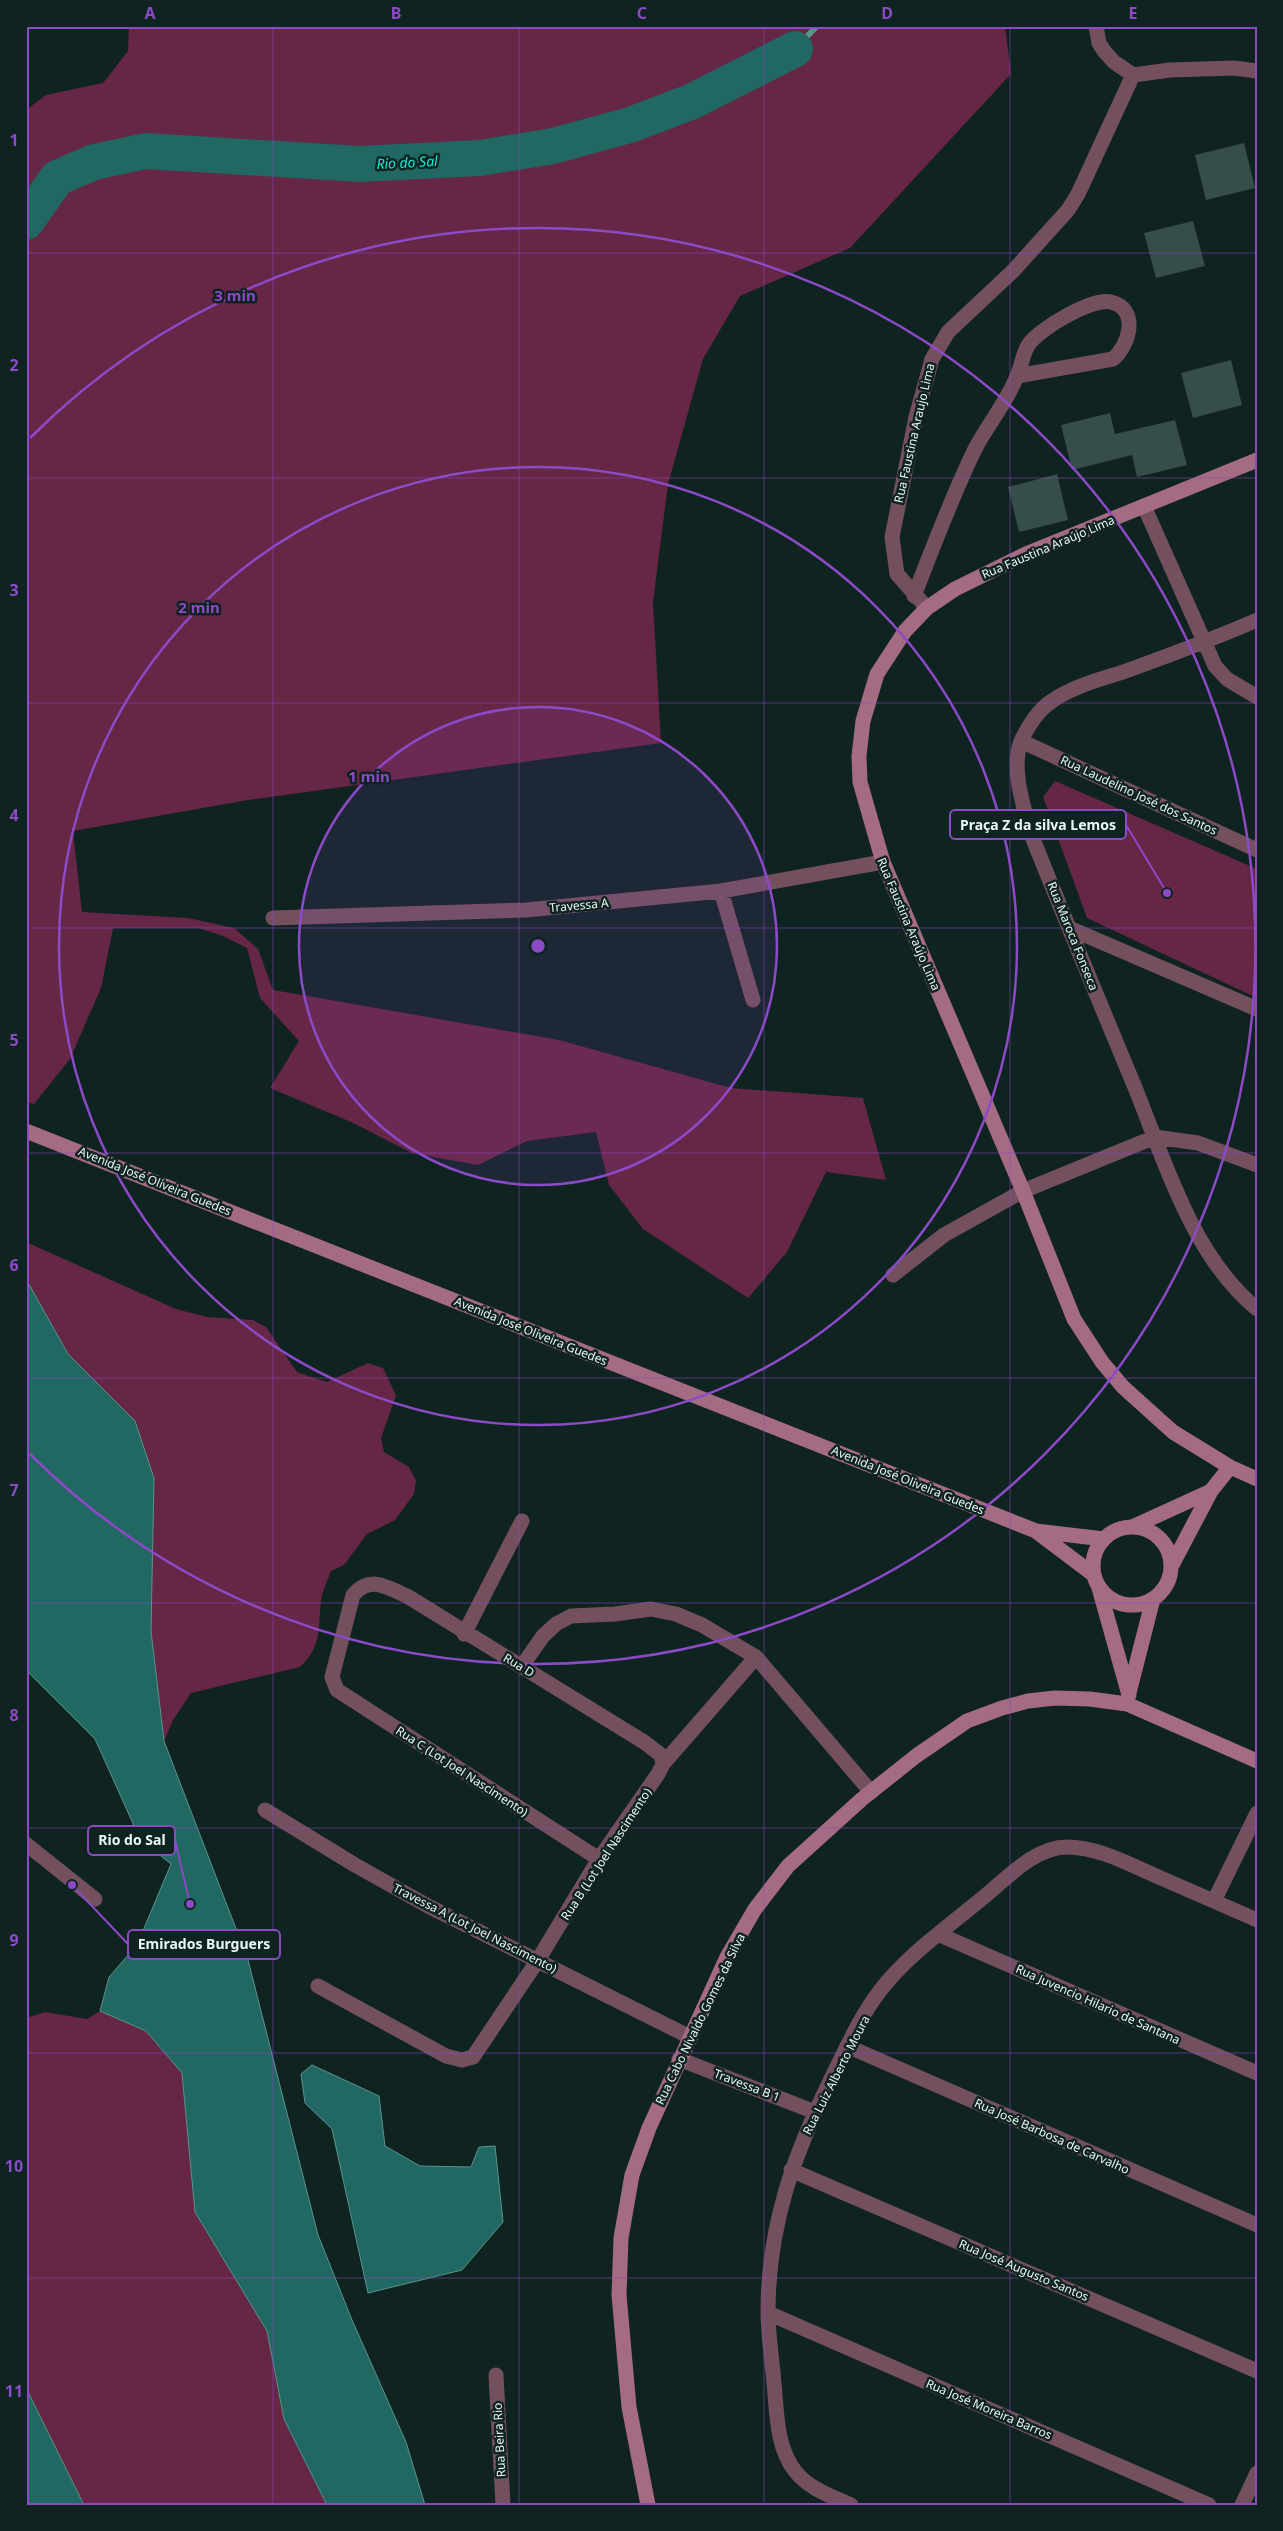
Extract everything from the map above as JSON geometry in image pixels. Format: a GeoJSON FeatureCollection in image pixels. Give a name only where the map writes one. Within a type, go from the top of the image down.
{"type":"FeatureCollection","features":[{"type":"Feature","properties":{"kind":"street"},"geometry":{"type":"LineString","coordinates":[[1096,26],[1099,43],[1104,51],[1114,62],[1133,75],[1170,70],[1234,68],[1257,71]]}},
{"type":"Feature","properties":{"kind":"street","name":"Rua Faustina Araujo Lima"},"geometry":{"type":"LineString","coordinates":[[927,608],[914,596],[897,574],[892,537],[916,417],[932,359],[948,332],[1013,271],[1068,210],[1078,194],[1133,75]]}},
{"type":"Feature","properties":{"kind":"street"},"geometry":{"type":"LineString","coordinates":[[914,596],[964,471],[983,433],[1018,376],[1030,343],[1043,332],[1087,305],[1100,301],[1114,302],[1124,309],[1128,318],[1129,336],[1121,353],[1113,359],[1018,376]]}},
{"type":"Feature","properties":{"kind":"street","name":"Rua Faustina Araújo Lima"},"geometry":{"type":"LineString","coordinates":[[1257,460],[983,574],[955,589],[927,608],[905,630],[876,674],[863,721],[860,748],[860,782],[882,862],[1022,1191],[1074,1319],[1102,1362],[1123,1387],[1173,1432],[1230,1467],[1257,1479]]}},
{"type":"Feature","properties":{"kind":"street","name":"Rua Faustina Araújo Lima"},"geometry":{"type":"LineString","coordinates":[[1229,472],[1257,465]]}},
{"type":"Feature","properties":{"kind":"street"},"geometry":{"type":"LineString","coordinates":[[1144,506],[1215,666],[1227,679],[1257,697]]}},
{"type":"Feature","properties":{"kind":"street","name":"Rua Maroca Fonseca"},"geometry":{"type":"LineString","coordinates":[[1257,620],[1204,643],[1064,693],[1042,709],[1021,741],[1018,786],[1024,809],[1069,928],[1179,1193],[1211,1258],[1239,1294],[1257,1309]]}},
{"type":"Feature","properties":{"kind":"street","name":"Rua Laudelino José dos Santos"},"geometry":{"type":"LineString","coordinates":[[1021,741],[1257,850]]}},
{"type":"Feature","properties":{"kind":"street","name":"Travessa A"},"geometry":{"type":"LineString","coordinates":[[273,918],[526,910],[721,891],[882,862]]}},
{"type":"Feature","properties":{"kind":"street"},"geometry":{"type":"LineString","coordinates":[[721,891],[752,1000]]}},
{"type":"Feature","properties":{"kind":"street"},"geometry":{"type":"LineString","coordinates":[[1069,928],[1257,1009]]}},
{"type":"Feature","properties":{"kind":"street","name":"Avenida José Oliveira Guedes"},"geometry":{"type":"LineString","coordinates":[[32,1133],[1036,1531],[1104,1539]]}},
{"type":"Feature","properties":{"kind":"street"},"geometry":{"type":"LineString","coordinates":[[893,1275],[944,1235],[1022,1191],[1155,1136],[1198,1144],[1257,1165]]}},
{"type":"Feature","properties":{"kind":"street"},"geometry":{"type":"LineString","coordinates":[[1171,1567],[1211,1491],[1230,1467]]}},
{"type":"Feature","properties":{"kind":"street"},"geometry":{"type":"LineString","coordinates":[[1128,1700],[1096,1581],[1093,1562],[1096,1550],[1104,1539],[1114,1531],[1132,1527],[1211,1491]]}},
{"type":"Feature","properties":{"kind":"street"},"geometry":{"type":"LineString","coordinates":[[464,1634],[522,1521]]}},
{"type":"Feature","properties":{"kind":"street"},"geometry":{"type":"LineString","coordinates":[[1096,1581],[1107,1596],[1118,1603],[1136,1605],[1153,1599],[1163,1590],[1169,1579],[1171,1567],[1170,1554],[1155,1534],[1144,1529],[1132,1527]]}},
{"type":"Feature","properties":{"kind":"street","name":"Avenida José Oliveira Guedes"},"geometry":{"type":"LineString","coordinates":[[1036,1531],[1096,1581]]}},
{"type":"Feature","properties":{"kind":"street","name":"Rua D"},"geometry":{"type":"LineString","coordinates":[[332,1677],[351,1601],[362,1586],[375,1584],[389,1587],[464,1634],[522,1666],[644,1742],[661,1754],[663,1764]]}},
{"type":"Feature","properties":{"kind":"street"},"geometry":{"type":"LineString","coordinates":[[1128,1700],[1153,1599]]}},
{"type":"Feature","properties":{"kind":"street"},"geometry":{"type":"LineString","coordinates":[[522,1666],[544,1636],[565,1618],[576,1614],[615,1614],[644,1610],[676,1614],[702,1624],[756,1657],[871,1792]]}},
{"type":"Feature","properties":{"kind":"street","name":"Rua B (Lot Joel Nascimento)"},"geometry":{"type":"LineString","coordinates":[[318,1986],[446,2056],[468,2060],[482,2046],[538,1960],[599,1859],[663,1764],[756,1657]]}},
{"type":"Feature","properties":{"kind":"street","name":"Rua C (Lot Joel Nascimento)"},"geometry":{"type":"LineString","coordinates":[[332,1677],[335,1686],[342,1693],[599,1859]]}},
{"type":"Feature","properties":{"kind":"street","name":"Rua Cabo Nivaldo Gomes da Silva"},"geometry":{"type":"LineString","coordinates":[[648,2505],[628,2408],[619,2295],[622,2238],[632,2175],[649,2128],[679,2059],[727,1957],[754,1909],[788,1866],[871,1792],[916,1756],[967,1721],[1002,1708],[1055,1698],[1128,1700],[1257,1761]]}},
{"type":"Feature","properties":{"kind":"street","name":"Travessa A (Lot Joel Nascimento)"},"geometry":{"type":"LineString","coordinates":[[265,1810],[355,1865],[420,1901],[690,2037]]}},
{"type":"Feature","properties":{"kind":"street"},"geometry":{"type":"LineString","coordinates":[[1214,1901],[1257,1813]]}},
{"type":"Feature","properties":{"kind":"street"},"geometry":{"type":"LineString","coordinates":[[26,1844],[95,1899]]}},
{"type":"Feature","properties":{"kind":"street","name":"Rua Luiz Alberto Moura"},"geometry":{"type":"LineString","coordinates":[[851,2505],[808,2485],[793,2470],[787,2459],[779,2428],[768,2313],[773,2245],[791,2170],[815,2112],[847,2046],[878,1993],[904,1965],[938,1934],[1022,1866],[1042,1854],[1066,1847],[1086,1849],[1115,1858],[1257,1920]]}},
{"type":"Feature","properties":{"kind":"street","name":"Rua Juvencio Hilario de Santana"},"geometry":{"type":"LineString","coordinates":[[938,1934],[1257,2073]]}},
{"type":"Feature","properties":{"kind":"street","name":"Rua José Barbosa de Carvalho"},"geometry":{"type":"LineString","coordinates":[[847,2046],[1257,2225]]}},
{"type":"Feature","properties":{"kind":"street","name":"Travessa B 1"},"geometry":{"type":"LineString","coordinates":[[679,2059],[815,2112]]}},
{"type":"Feature","properties":{"kind":"street","name":"Rua José Augusto Santos"},"geometry":{"type":"LineString","coordinates":[[791,2170],[1257,2371]]}},
{"type":"Feature","properties":{"kind":"street","name":"Rua José Moreira Barros"},"geometry":{"type":"LineString","coordinates":[[768,2313],[1209,2505]]}},
{"type":"Feature","properties":{"kind":"street","name":"Rua Beira Rio"},"geometry":{"type":"LineString","coordinates":[[496,2376],[504,2505]]}},
{"type":"Feature","properties":{"kind":"street"},"geometry":{"type":"LineString","coordinates":[[1242,2505],[1257,2473]]}},
{"type":"Feature","properties":{"kind":"shaded area"},"geometry":{"type":"Polygon","coordinates":[[[129,26],[1005,26],[1011,74],[850,248],[740,296],[703,359],[668,484],[653,602],[661,743],[248,800],[73,831],[82,912],[188,918],[234,928],[258,949],[273,990],[559,1040],[731,1088],[863,1098],[886,1180],[826,1172],[787,1252],[748,1298],[643,1229],[609,1185],[596,1132],[527,1141],[478,1165],[412,1153],[351,1122],[270,1088],[299,1041],[260,998],[247,948],[223,936],[199,928],[113,928],[101,988],[70,1059],[34,1104],[26,1102],[26,110],[46,95],[103,83],[128,51],[129,26]]]}},
{"type":"Feature","properties":{"kind":"shaded area"},"geometry":{"type":"Polygon","coordinates":[[[1055,781],[1257,869],[1257,998],[1087,918],[1043,797],[1055,781]]]}},
{"type":"Feature","properties":{"kind":"shaded area"},"geometry":{"type":"Polygon","coordinates":[[[26,1242],[176,1309],[207,1317],[253,1320],[266,1327],[297,1372],[327,1382],[368,1363],[383,1368],[396,1395],[381,1438],[384,1452],[409,1467],[416,1481],[414,1494],[395,1520],[367,1534],[344,1565],[331,1571],[322,1597],[318,1637],[307,1660],[300,1667],[191,1693],[173,1720],[164,1741],[151,1631],[135,1421],[68,1354],[26,1279],[26,1242]]]}},
{"type":"Feature","properties":{"kind":"shaded area"},"geometry":{"type":"Polygon","coordinates":[[[100,2011],[146,2031],[182,2073],[195,2212],[267,2331],[284,2419],[327,2505],[84,2505],[26,2388],[26,2018],[45,2012],[87,2019],[100,2011]]]}},
{"type":"Feature","properties":{"kind":"water"},"geometry":{"type":"Polygon","coordinates":[[[26,1279],[68,1354],[135,1421],[154,1478],[151,1631],[164,1741],[248,1960],[318,2235],[352,2320],[406,2442],[425,2505],[327,2505],[284,2419],[267,2331],[195,2212],[182,2073],[146,2031],[100,2011],[109,1977],[137,1945],[171,1864],[140,1839],[95,1739],[26,1670],[26,1279]]]}},
{"type":"Feature","properties":{"kind":"water"},"geometry":{"type":"Polygon","coordinates":[[[312,2065],[379,2096],[385,2146],[420,2166],[471,2167],[479,2147],[495,2146],[503,2222],[462,2270],[368,2293],[332,2129],[305,2103],[301,2074],[312,2065]]]}},
{"type":"Feature","properties":{"kind":"water"},"geometry":{"type":"Polygon","coordinates":[[[26,2388],[84,2505],[26,2505],[26,2388]]]}},
{"type":"Feature","properties":{"kind":"building"},"geometry":{"type":"Polygon","coordinates":[[[1244,143],[1255,188],[1206,200],[1195,155],[1244,143]]]}},
{"type":"Feature","properties":{"kind":"building"},"geometry":{"type":"Polygon","coordinates":[[[1193,221],[1205,266],[1156,278],[1144,233],[1193,221]]]}},
{"type":"Feature","properties":{"kind":"building"},"geometry":{"type":"Polygon","coordinates":[[[1231,360],[1242,405],[1193,418],[1181,373],[1231,360]]]}},
{"type":"Feature","properties":{"kind":"building"},"geometry":{"type":"Polygon","coordinates":[[[1110,413],[1115,434],[1175,420],[1187,465],[1137,477],[1132,455],[1072,470],[1061,425],[1110,413]]]}},
{"type":"Feature","properties":{"kind":"building"},"geometry":{"type":"Polygon","coordinates":[[[1057,474],[1068,520],[1019,532],[1008,487],[1057,474]]]}},
{"type":"Feature","properties":{"kind":"waterway"},"geometry":{"type":"LineString","coordinates":[[795,49],[817,26]]}},
{"type":"Feature","properties":{"kind":"waterway","name":"Rio do Sal"},"geometry":{"type":"LineString","coordinates":[[26,222],[57,178],[94,162],[146,151],[360,164],[480,158],[553,146],[630,125],[693,101],[795,49]]}},
{"type":"Feature","properties":{"kind":"place","name":"Praça Z da silva Lemos"},"geometry":{"type":"Point","coordinates":[1167,893]}},
{"type":"Feature","properties":{"kind":"place","name":"Emirados Burguers"},"geometry":{"type":"Point","coordinates":[72,1885]}},
{"type":"Feature","properties":{"kind":"place","name":"Rio do Sal"},"geometry":{"type":"Point","coordinates":[190,1904]}}]}
